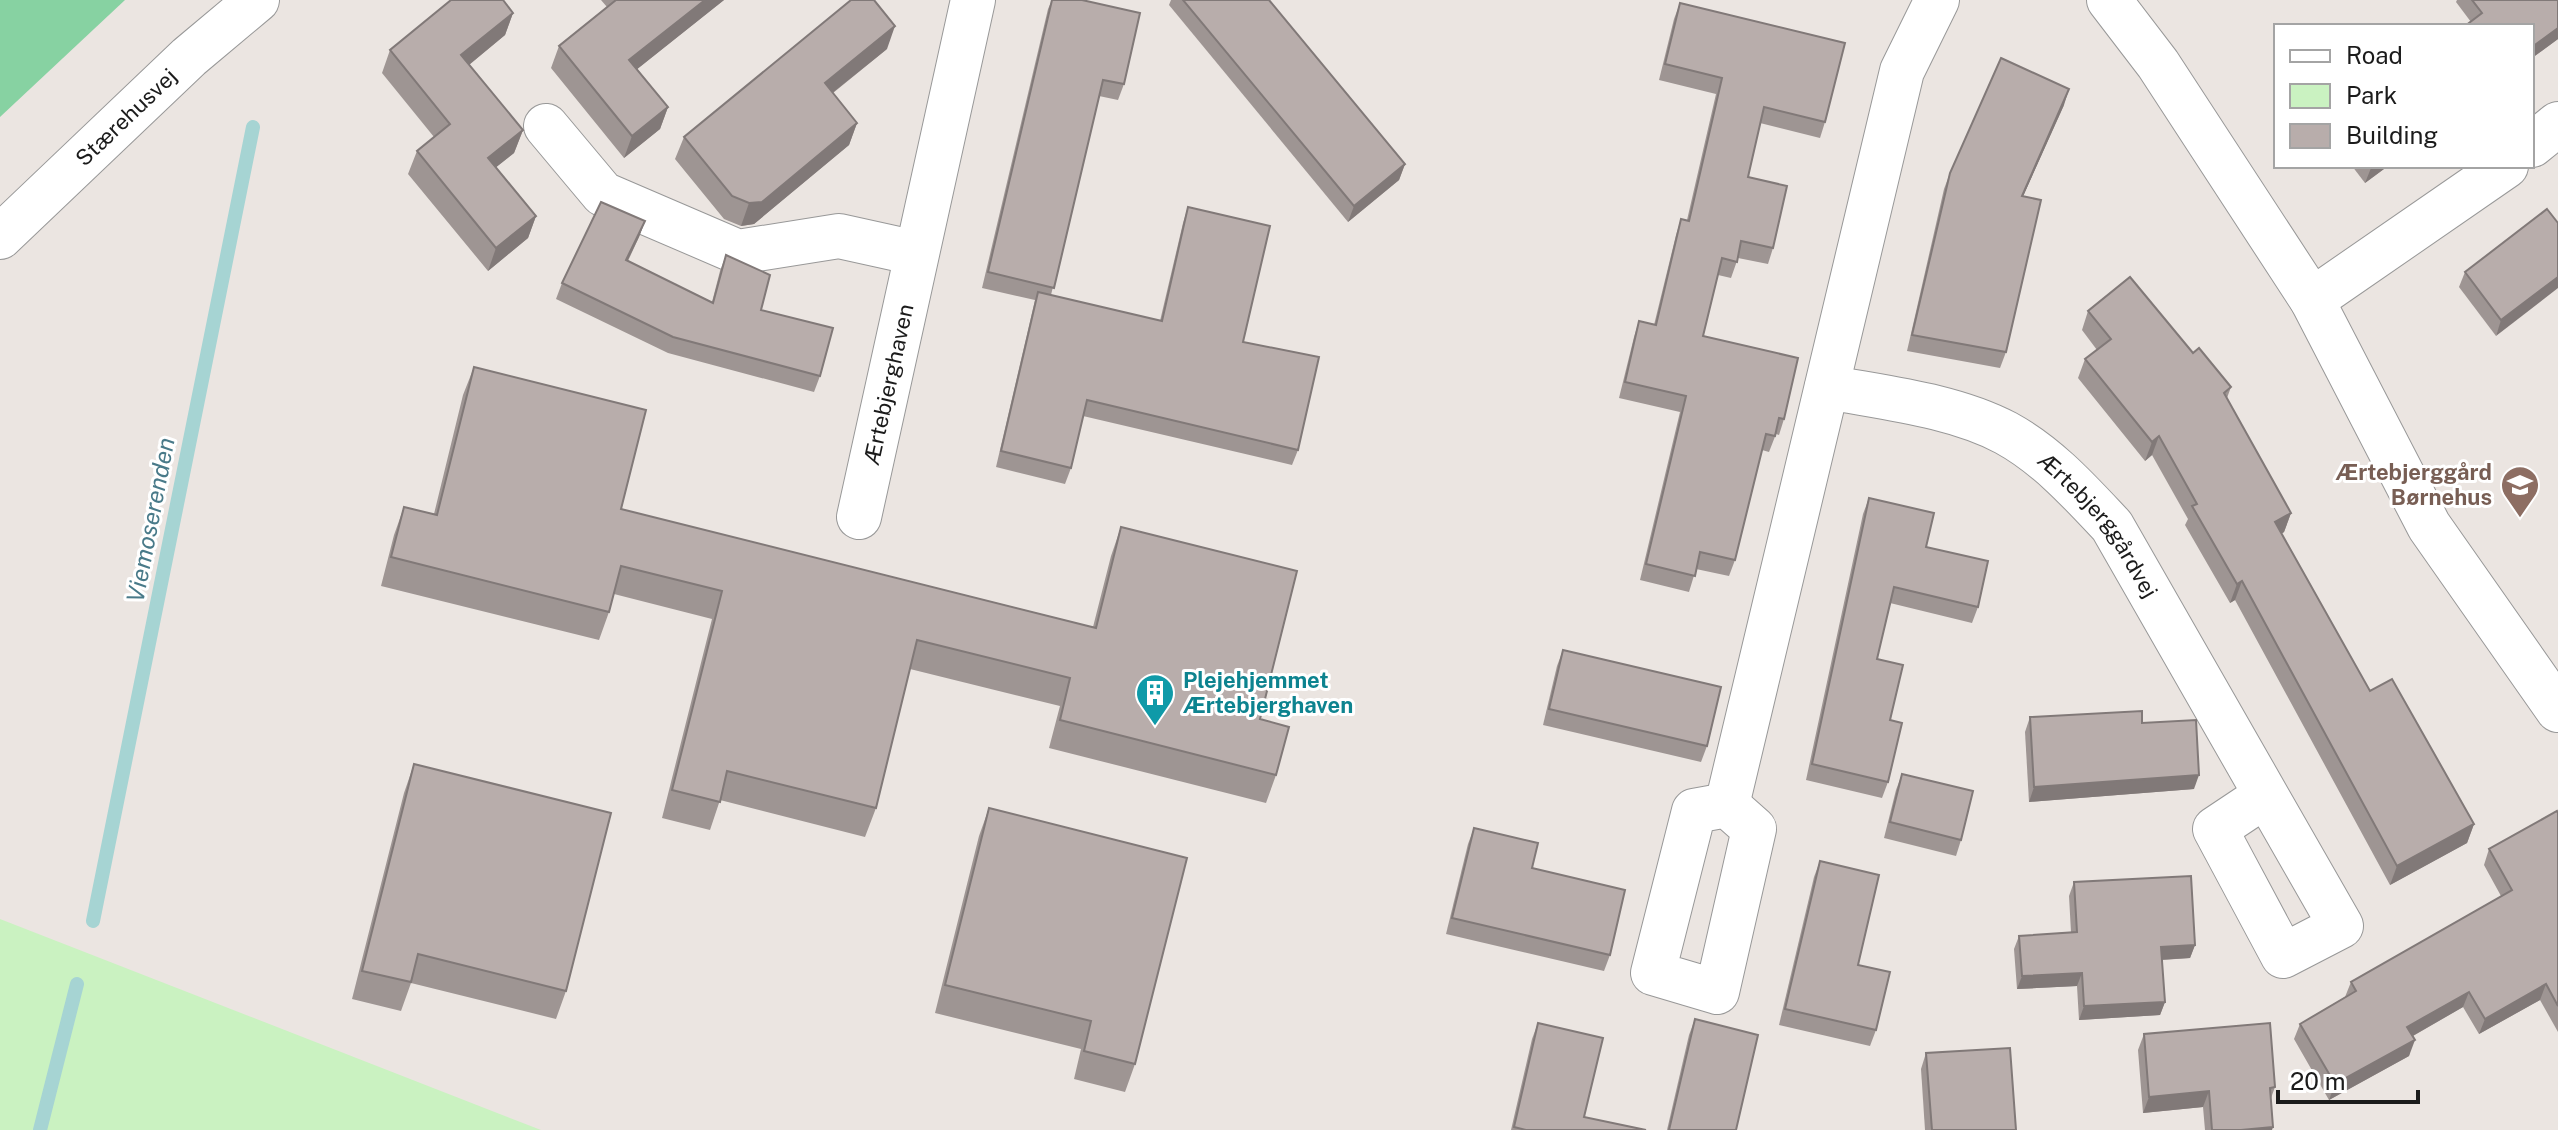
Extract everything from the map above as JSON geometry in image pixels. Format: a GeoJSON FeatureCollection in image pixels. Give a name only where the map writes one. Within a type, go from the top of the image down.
{"type":"FeatureCollection","features":[{"type":"Feature","properties":{"kind":"street","name":"Stærehusvej"},"geometry":{"type":"LineString","coordinates":[[0,237],[189,57],[257,0]]}},
{"type":"Feature","properties":{"kind":"street","name":"Ærtebjerghaven"},"geometry":{"type":"LineString","coordinates":[[859,517],[973,0]]}},
{"type":"Feature","properties":{"kind":"street"},"geometry":{"type":"LineString","coordinates":[[1727,805],[1902,71],[1937,0]]}},
{"type":"Feature","properties":{"kind":"street"},"geometry":{"type":"LineString","coordinates":[[2109,0],[2158,64],[2312,300],[2429,526],[2558,710]]}},
{"type":"Feature","properties":{"kind":"street"},"geometry":{"type":"LineString","coordinates":[[2534,143],[2558,124]]}},
{"type":"Feature","properties":{"kind":"street"},"geometry":{"type":"LineString","coordinates":[[546,126],[603,194],[738,252],[839,236],[916,253]]}},
{"type":"Feature","properties":{"kind":"street"},"geometry":{"type":"LineString","coordinates":[[2312,300],[2503,168]]}},
{"type":"Feature","properties":{"kind":"street","name":"Ærtebjerggårdvej"},"geometry":{"type":"LineString","coordinates":[[1827,387],[1947,412],[2005,433],[2062,473],[2112,526],[2266,795]]}},
{"type":"Feature","properties":{"kind":"green space"},"geometry":{"type":"Polygon","coordinates":[[[0,0],[125,0],[0,117],[0,0]]]}},
{"type":"Feature","properties":{"kind":"green space"},"geometry":{"type":"Polygon","coordinates":[[[0,919],[541,1130],[0,1130],[0,919]]]}},
{"type":"Feature","properties":{"kind":"building"},"geometry":{"type":"Polygon","coordinates":[[[451,0],[503,0],[513,13],[461,55],[523,130],[488,158],[536,216],[496,248],[417,151],[450,124],[390,50],[451,0]]]}},
{"type":"Feature","properties":{"kind":"building"},"geometry":{"type":"Polygon","coordinates":[[[616,0],[705,0],[629,60],[668,107],[632,136],[559,46],[616,0]]]}},
{"type":"Feature","properties":{"kind":"building"},"geometry":{"type":"Polygon","coordinates":[[[851,0],[874,0],[895,26],[825,83],[857,123],[762,202],[749,203],[732,196],[684,137],[851,0]]]}},
{"type":"Feature","properties":{"kind":"building"},"geometry":{"type":"Polygon","coordinates":[[[1052,0],[1082,0],[1140,13],[1124,84],[1103,80],[1054,288],[988,272],[1052,0]]]}},
{"type":"Feature","properties":{"kind":"building"},"geometry":{"type":"Polygon","coordinates":[[[1183,0],[1269,0],[1405,164],[1354,206],[1183,0]]]}},
{"type":"Feature","properties":{"kind":"building"},"geometry":{"type":"Polygon","coordinates":[[[2472,0],[2558,0],[2558,28],[2534,46],[2534,24],[2468,24],[2482,13],[2472,0]]]}},
{"type":"Feature","properties":{"kind":"building"},"geometry":{"type":"Polygon","coordinates":[[[1680,3],[1845,43],[1825,122],[1764,107],[1748,177],[1787,186],[1773,248],[1741,241],[1737,262],[1722,258],[1703,336],[1798,358],[1784,419],[1779,418],[1775,436],[1766,434],[1735,560],[1700,552],[1695,576],[1646,564],[1686,396],[1625,382],[1639,321],[1656,325],[1681,219],[1689,221],[1722,78],[1665,64],[1680,3]]]}},
{"type":"Feature","properties":{"kind":"building"},"geometry":{"type":"Polygon","coordinates":[[[2001,58],[2069,89],[2022,196],[2041,200],[2006,352],[1912,335],[1950,173],[2001,58]]]}},
{"type":"Feature","properties":{"kind":"building"},"geometry":{"type":"Polygon","coordinates":[[[601,202],[645,221],[626,260],[713,303],[726,255],[770,275],[761,310],[833,328],[820,376],[673,337],[562,283],[601,202]]]}},
{"type":"Feature","properties":{"kind":"building"},"geometry":{"type":"Polygon","coordinates":[[[1188,207],[1270,226],[1243,342],[1319,357],[1298,450],[1087,400],[1071,468],[1001,451],[1038,292],[1162,321],[1188,207]]]}},
{"type":"Feature","properties":{"kind":"building"},"geometry":{"type":"Polygon","coordinates":[[[2547,209],[2558,223],[2558,277],[2501,320],[2465,272],[2547,209]]]}},
{"type":"Feature","properties":{"kind":"building"},"geometry":{"type":"Polygon","coordinates":[[[2130,277],[2193,353],[2199,348],[2231,387],[2224,393],[2291,513],[2275,522],[2370,691],[2392,679],[2474,824],[2397,866],[2242,581],[2237,584],[2192,506],[2197,504],[2159,436],[2152,442],[2085,359],[2111,339],[2088,311],[2130,277]]]}},
{"type":"Feature","properties":{"kind":"building"},"geometry":{"type":"Polygon","coordinates":[[[474,367],[646,410],[621,509],[1096,628],[1121,527],[1297,571],[1260,719],[1289,727],[1276,775],[1060,720],[1070,678],[917,640],[876,808],[727,771],[720,802],[672,790],[722,591],[621,566],[609,612],[391,557],[404,507],[437,515],[474,367]]]}},
{"type":"Feature","properties":{"kind":"building"},"geometry":{"type":"Polygon","coordinates":[[[1869,498],[1934,513],[1926,547],[1988,561],[1978,607],[1894,587],[1877,659],[1903,665],[1890,720],[1902,723],[1888,782],[1812,764],[1869,498]]]}},
{"type":"Feature","properties":{"kind":"building"},"geometry":{"type":"Polygon","coordinates":[[[1563,650],[1721,687],[1707,746],[1549,709],[1563,650]]]}},
{"type":"Feature","properties":{"kind":"building"},"geometry":{"type":"Polygon","coordinates":[[[2142,711],[2142,723],[2196,720],[2199,775],[2034,787],[2030,717],[2142,711]]]}},
{"type":"Feature","properties":{"kind":"building"},"geometry":{"type":"Polygon","coordinates":[[[414,764],[611,813],[566,991],[418,954],[411,982],[362,971],[414,764]]]}},
{"type":"Feature","properties":{"kind":"building"},"geometry":{"type":"Polygon","coordinates":[[[1902,774],[1973,791],[1961,840],[1890,822],[1902,774]]]}},
{"type":"Feature","properties":{"kind":"building"},"geometry":{"type":"Polygon","coordinates":[[[989,808],[1187,858],[1135,1064],[1084,1051],[1091,1021],[945,985],[989,808]]]}},
{"type":"Feature","properties":{"kind":"building"},"geometry":{"type":"Polygon","coordinates":[[[2557,811],[2558,1006],[2546,984],[2485,1019],[2469,992],[2407,1027],[2415,1040],[2335,1084],[2300,1024],[2356,991],[2351,982],[2512,890],[2489,849],[2557,811]]]}},
{"type":"Feature","properties":{"kind":"building"},"geometry":{"type":"Polygon","coordinates":[[[1474,828],[1538,843],[1532,868],[1625,890],[1610,955],[1452,918],[1474,828]]]}},
{"type":"Feature","properties":{"kind":"building"},"geometry":{"type":"Polygon","coordinates":[[[1820,861],[1879,875],[1858,965],[1890,972],[1876,1030],[1785,1009],[1820,861]]]}},
{"type":"Feature","properties":{"kind":"building"},"geometry":{"type":"Polygon","coordinates":[[[2191,876],[2195,945],[2161,947],[2165,1002],[2084,1006],[2082,973],[2022,976],[2019,936],[2077,932],[2074,882],[2191,876]]]}},
{"type":"Feature","properties":{"kind":"building"},"geometry":{"type":"Polygon","coordinates":[[[1695,1019],[1758,1035],[1736,1130],[1669,1130],[1695,1019]]]}},
{"type":"Feature","properties":{"kind":"building"},"geometry":{"type":"Polygon","coordinates":[[[1538,1023],[1603,1038],[1584,1117],[1646,1130],[1526,1130],[1514,1127],[1538,1023]]]}},
{"type":"Feature","properties":{"kind":"building"},"geometry":{"type":"Polygon","coordinates":[[[2270,1023],[2275,1087],[2270,1088],[2273,1127],[2212,1130],[2209,1091],[2149,1097],[2144,1034],[2270,1023]]]}},
{"type":"Feature","properties":{"kind":"building"},"geometry":{"type":"Polygon","coordinates":[[[2010,1048],[2016,1130],[1932,1130],[1926,1053],[2010,1048]]]}},
{"type":"Feature","properties":{"kind":"waterway","name":"Viemoserenden"},"geometry":{"type":"LineString","coordinates":[[93,921],[253,127]]}},
{"type":"Feature","properties":{"kind":"waterway","name":"Viemoserenden"},"geometry":{"type":"LineString","coordinates":[[40,1130],[77,984]]}},
{"type":"Feature","properties":{"kind":"place","name":"Ærtebjerggård Børnehus"},"geometry":{"type":"Point","coordinates":[2520,519]}},
{"type":"Feature","properties":{"kind":"place","name":"Plejehjemmet Ærtebjerghaven"},"geometry":{"type":"Point","coordinates":[1155,727]}}]}
